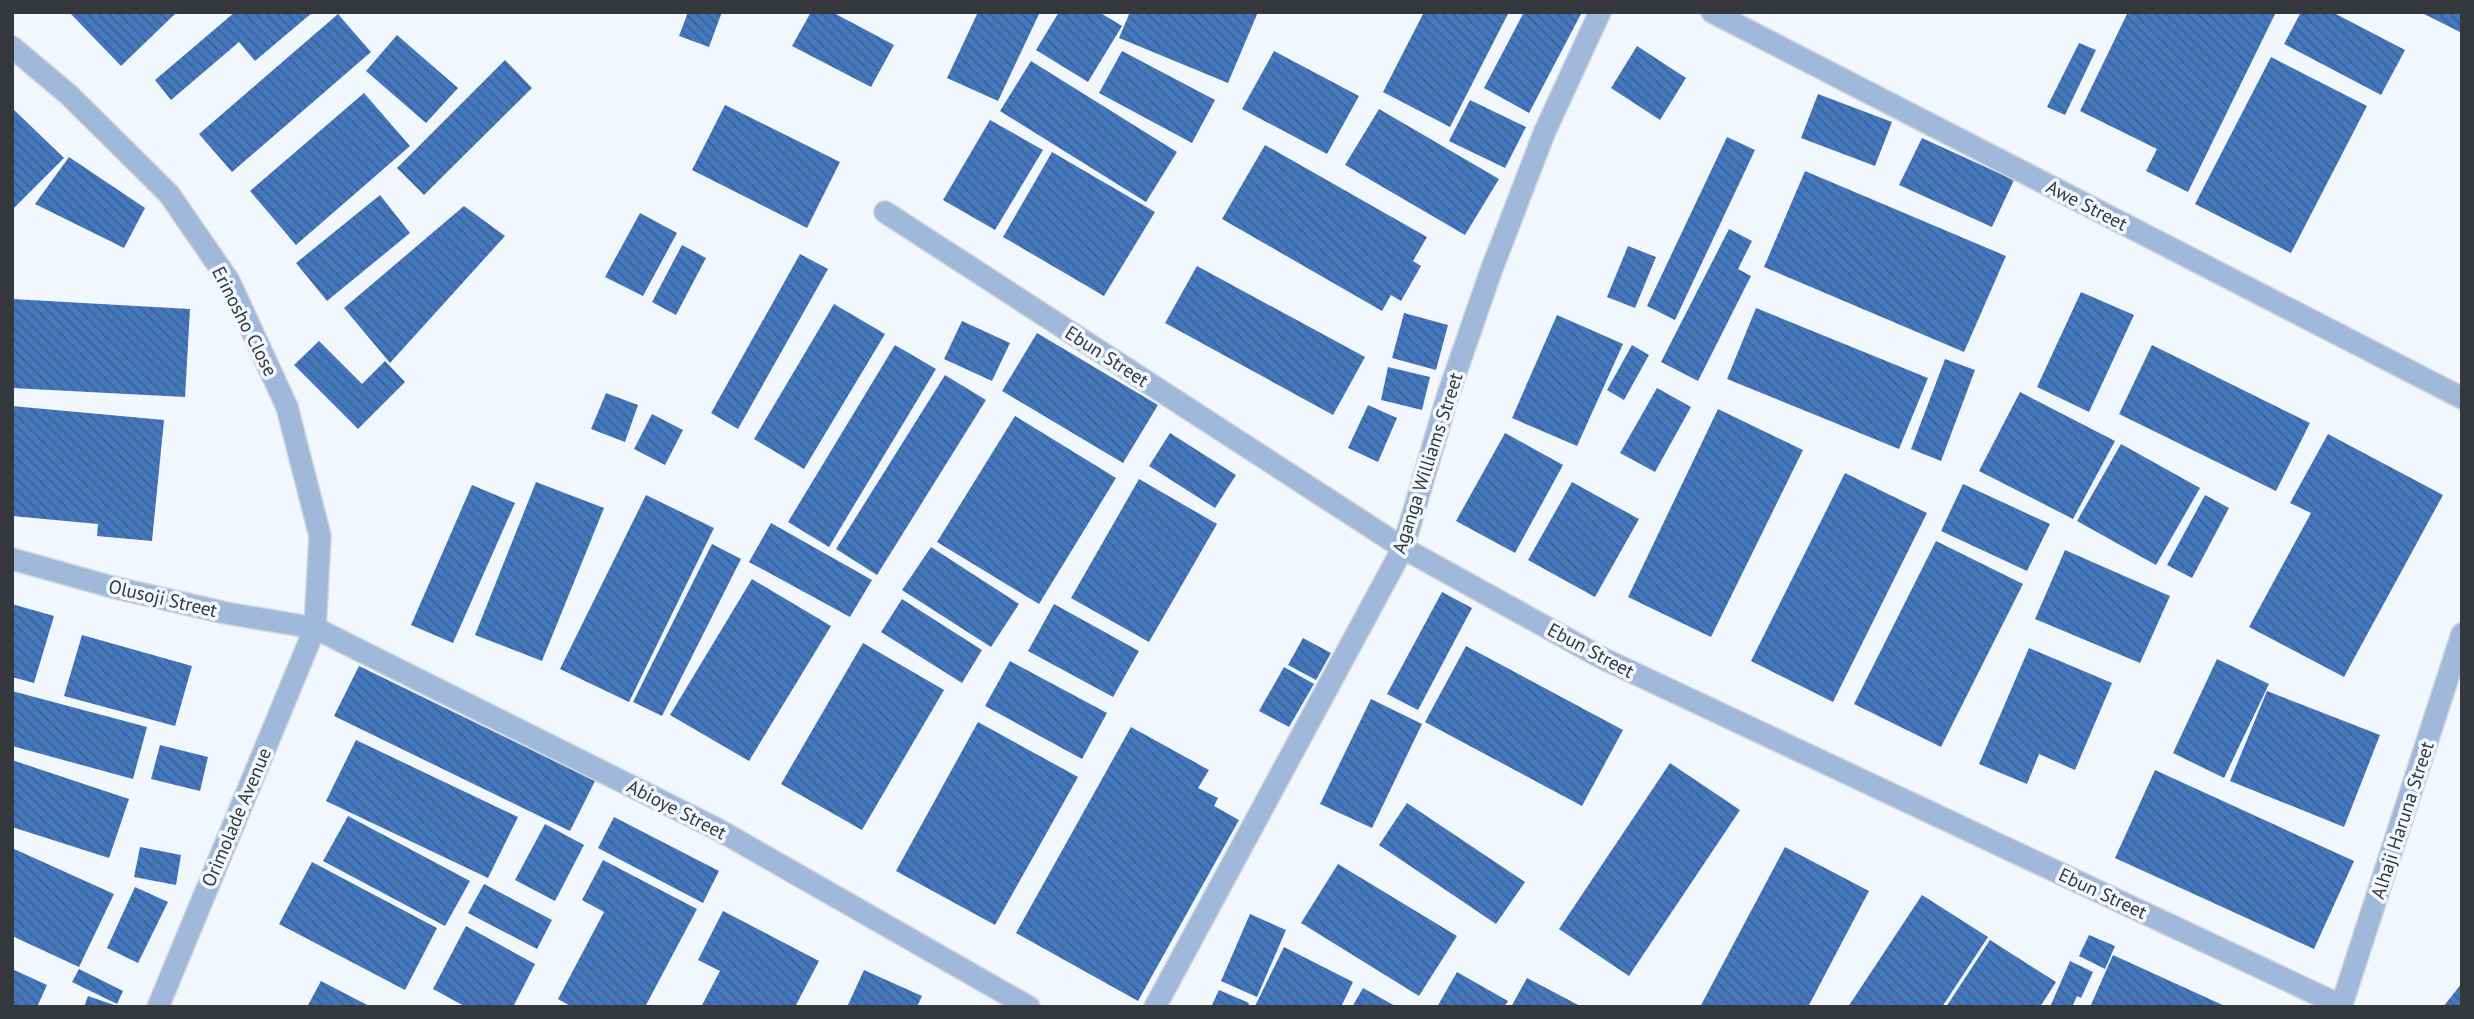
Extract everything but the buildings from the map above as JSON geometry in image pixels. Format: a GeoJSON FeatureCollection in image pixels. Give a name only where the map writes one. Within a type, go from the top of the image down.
{"type":"FeatureCollection","features":[{"type":"Feature","properties":{"kind":"street","name":"Aganga Williams Street"},"geometry":{"type":"LineString","coordinates":[[1155,1007],[1403,548],[1448,395],[1491,271],[1545,131],[1600,12]]}},
{"type":"Feature","properties":{"kind":"street","name":"Awe Street"},"geometry":{"type":"LineString","coordinates":[[1712,12],[2462,398]]}},
{"type":"Feature","properties":{"kind":"street","name":"Erinosho Close"},"geometry":{"type":"LineString","coordinates":[[12,47],[69,95],[169,194],[229,281],[287,407],[320,536],[315,628]]}},
{"type":"Feature","properties":{"kind":"street","name":"Ebun Street"},"geometry":{"type":"LineString","coordinates":[[885,212],[1403,548],[1602,658],[2342,1006]]}},
{"type":"Feature","properties":{"kind":"street","name":"Olusoji Street"},"geometry":{"type":"LineString","coordinates":[[12,559],[112,587],[226,613],[315,628]]}},
{"type":"Feature","properties":{"kind":"street","name":"Orimolade Avenue"},"geometry":{"type":"LineString","coordinates":[[158,1007],[315,628]]}},
{"type":"Feature","properties":{"kind":"street","name":"Abioye Street"},"geometry":{"type":"LineString","coordinates":[[315,628],[719,830],[1029,1007]]}},
{"type":"Feature","properties":{"kind":"street","name":"Alhaji Haruna Street"},"geometry":{"type":"LineString","coordinates":[[2342,1006],[2462,634]]}}]}
